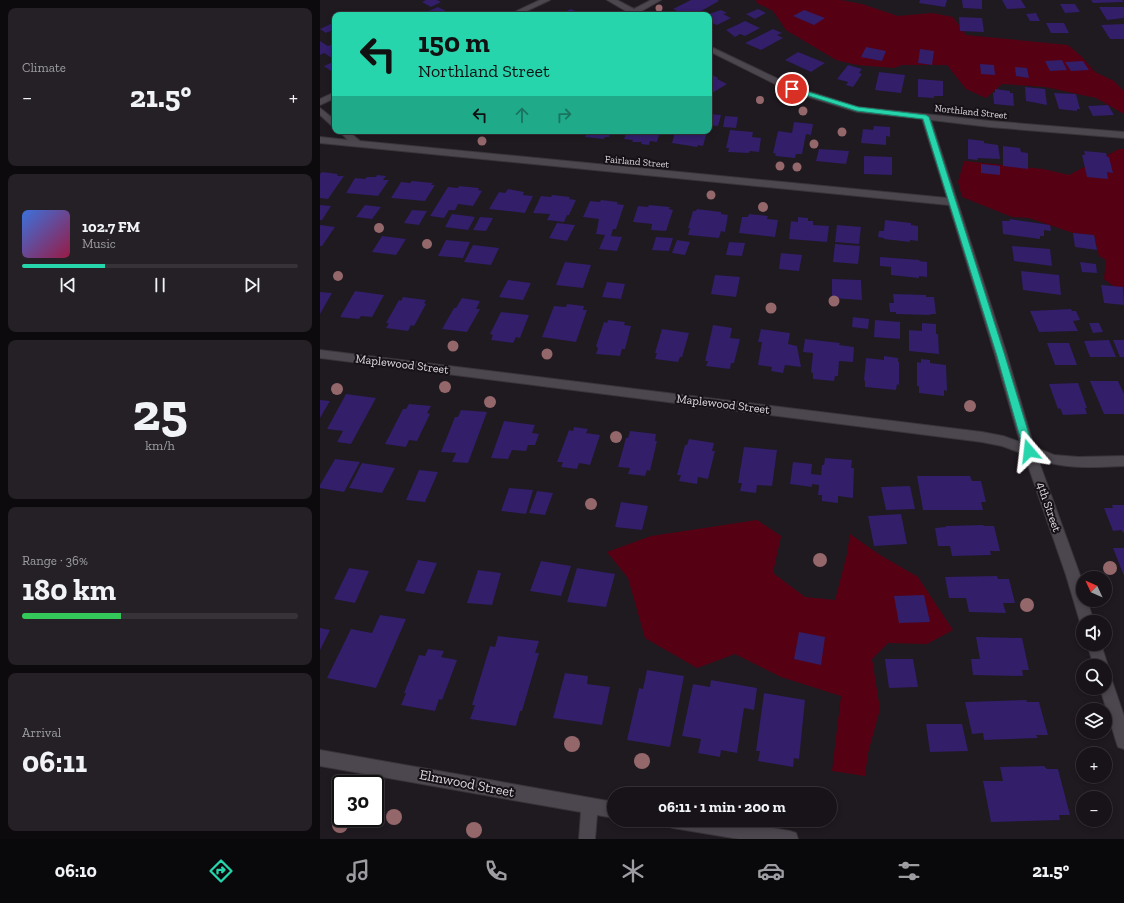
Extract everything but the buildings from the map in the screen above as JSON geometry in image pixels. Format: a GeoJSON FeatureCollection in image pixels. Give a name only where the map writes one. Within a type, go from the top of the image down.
{"type":"FeatureCollection","features":[{"type":"Feature","properties":{"kind":"street"},"geometry":{"type":"LineString","coordinates":[[519,12],[546,0]]}},
{"type":"Feature","properties":{"kind":"street"},"geometry":{"type":"LineString","coordinates":[[611,0],[635,12]]}},
{"type":"Feature","properties":{"kind":"street"},"geometry":{"type":"LineString","coordinates":[[639,12],[657,0]]}},
{"type":"Feature","properties":{"kind":"street","name":"Northland Street"},"geometry":{"type":"LineString","coordinates":[[712,49],[792,89],[829,102],[857,109],[926,117],[1124,135]]}},
{"type":"Feature","properties":{"kind":"street"},"geometry":{"type":"LineString","coordinates":[[320,102],[332,96]]}},
{"type":"Feature","properties":{"kind":"street"},"geometry":{"type":"LineString","coordinates":[[320,111],[332,121]]}},
{"type":"Feature","properties":{"kind":"street","name":"4th Street"},"geometry":{"type":"LineString","coordinates":[[926,117],[1001,356],[1029,451],[1085,615]]}},
{"type":"Feature","properties":{"kind":"street"},"geometry":{"type":"LineString","coordinates":[[346,134],[357,143]]}},
{"type":"Feature","properties":{"kind":"street","name":"Fairland Street"},"geometry":{"type":"LineString","coordinates":[[320,140],[952,202]]}},
{"type":"Feature","properties":{"kind":"street","name":"Maplewood Street"},"geometry":{"type":"LineString","coordinates":[[320,354],[982,437],[1002,441],[1042,456],[1059,460],[1078,462],[1124,461]]}},
{"type":"Feature","properties":{"kind":"street"},"geometry":{"type":"LineString","coordinates":[[1110,695],[1124,741]]}},
{"type":"Feature","properties":{"kind":"street","name":"Elmwood Street"},"geometry":{"type":"LineString","coordinates":[[320,758],[607,809]]}},
{"type":"Feature","properties":{"kind":"street"},"geometry":{"type":"LineString","coordinates":[[587,839],[590,806]]}},
{"type":"Feature","properties":{"kind":"street"},"geometry":{"type":"LineString","coordinates":[[716,827],[790,839]]}},
{"type":"Feature","properties":{"kind":"shaded area"},"geometry":{"type":"Polygon","coordinates":[[[756,0],[841,0],[862,4],[898,16],[932,13],[953,17],[966,35],[1068,45],[1082,57],[1095,72],[1114,81],[1124,91],[1124,114],[1096,98],[1045,87],[1002,84],[986,98],[966,89],[947,65],[902,65],[894,68],[857,65],[836,60],[786,30],[773,11],[757,3],[756,0]]]}},
{"type":"Feature","properties":{"kind":"shaded area"},"geometry":{"type":"Polygon","coordinates":[[[1119,149],[1124,149],[1124,294],[1104,279],[1106,260],[1099,256],[1094,235],[1073,233],[1029,218],[1012,217],[962,197],[958,182],[964,161],[1043,169],[1069,175],[1119,149]]]}},
{"type":"Feature","properties":{"kind":"shaded area"},"geometry":{"type":"Polygon","coordinates":[[[757,520],[781,536],[773,573],[805,597],[835,600],[847,554],[850,534],[880,555],[918,577],[953,630],[927,644],[888,643],[872,659],[880,709],[868,753],[865,776],[832,771],[841,696],[781,677],[735,654],[697,668],[645,638],[628,578],[607,552],[651,536],[757,520]]]}},
{"type":"Feature","properties":{"kind":"route"},"geometry":{"type":"LineString","coordinates":[[792,89],[829,102],[857,109],[926,117],[1001,356],[1029,451]]}}]}
